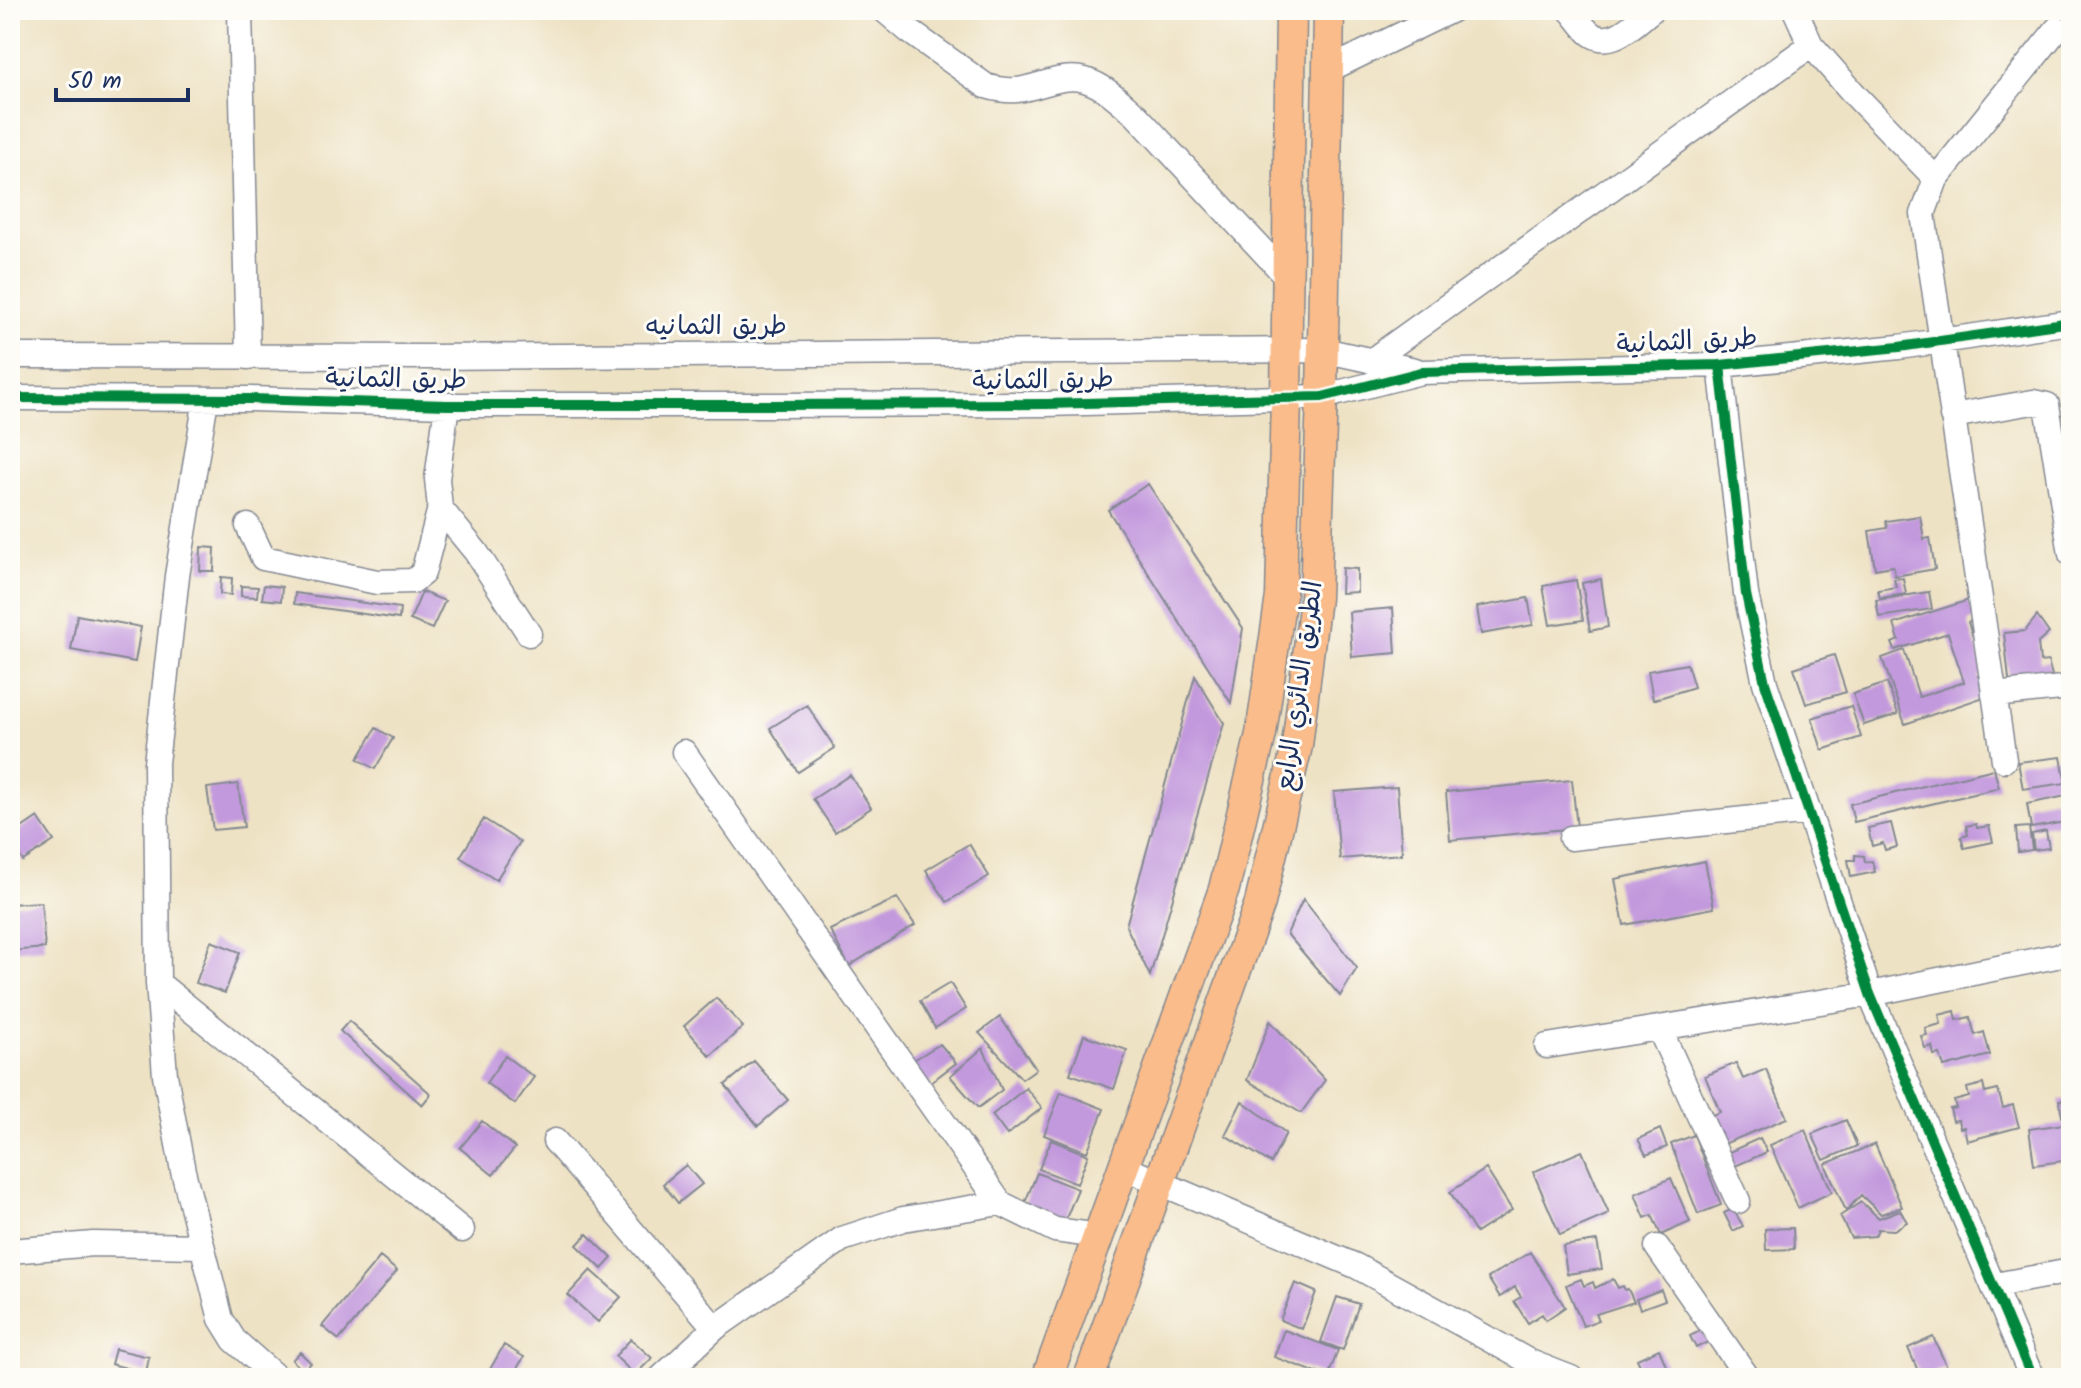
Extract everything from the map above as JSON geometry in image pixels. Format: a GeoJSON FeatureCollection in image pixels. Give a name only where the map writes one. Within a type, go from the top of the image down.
{"type":"FeatureCollection","features":[{"type":"Feature","properties":{"kind":"main road","name":"الطريق الدائري الرابع"},"geometry":{"type":"LineString","coordinates":[[1047,1378],[1224,889],[1261,734],[1281,596],[1291,10]]}},
{"type":"Feature","properties":{"kind":"main road","name":"الطريق الدائري الرابع"},"geometry":{"type":"LineString","coordinates":[[1089,1378],[1260,903],[1297,746],[1315,598],[1329,10]]}},
{"type":"Feature","properties":{"kind":"street"},"geometry":{"type":"LineString","coordinates":[[240,10],[248,357]]}},
{"type":"Feature","properties":{"kind":"street"},"geometry":{"type":"LineString","coordinates":[[884,10],[986,86],[1019,90],[1063,78],[1084,80],[1111,93],[1136,115],[1288,278]]}},
{"type":"Feature","properties":{"kind":"street"},"geometry":{"type":"LineString","coordinates":[[1328,70],[1452,10]]}},
{"type":"Feature","properties":{"kind":"street"},"geometry":{"type":"LineString","coordinates":[[1570,10],[1592,35],[1604,39],[1616,37],[1652,10]]}},
{"type":"Feature","properties":{"kind":"street"},"geometry":{"type":"LineString","coordinates":[[1795,10],[1811,45],[1936,179]]}},
{"type":"Feature","properties":{"kind":"street"},"geometry":{"type":"LineString","coordinates":[[2004,760],[1923,214],[1936,179],[2057,25]]}},
{"type":"Feature","properties":{"kind":"street"},"geometry":{"type":"LineString","coordinates":[[1371,361],[1811,45]]}},
{"type":"Feature","properties":{"kind":"street","name":"طريق الثمانية"},"geometry":{"type":"LineString","coordinates":[[10,398],[447,405],[1046,404],[1322,397],[1421,372],[1720,365],[1941,341],[2071,322]]}},
{"type":"Feature","properties":{"kind":"street","name":"طريق الثمانيه"},"geometry":{"type":"LineString","coordinates":[[10,356],[1075,354],[1323,350],[1421,372]]}},
{"type":"Feature","properties":{"kind":"street"},"geometry":{"type":"LineString","coordinates":[[1720,365],[1746,594],[1765,683],[1870,994],[2032,1378]]}},
{"type":"Feature","properties":{"kind":"street"},"geometry":{"type":"LineString","coordinates":[[206,399],[177,576],[156,763],[158,983],[165,1075],[183,1171],[221,1319],[234,1340],[265,1373]]}},
{"type":"Feature","properties":{"kind":"street"},"geometry":{"type":"LineString","coordinates":[[1952,416],[2033,402],[2047,405],[2071,554]]}},
{"type":"Feature","properties":{"kind":"street"},"geometry":{"type":"LineString","coordinates":[[248,526],[263,558],[377,582],[413,581],[423,573],[440,508],[437,479],[447,405]]}},
{"type":"Feature","properties":{"kind":"street"},"geometry":{"type":"LineString","coordinates":[[440,508],[476,552],[529,634]]}},
{"type":"Feature","properties":{"kind":"street"},"geometry":{"type":"LineString","coordinates":[[1994,695],[2071,687]]}},
{"type":"Feature","properties":{"kind":"street"},"geometry":{"type":"LineString","coordinates":[[684,752],[1000,1203],[1055,1230],[1099,1236]]}},
{"type":"Feature","properties":{"kind":"street"},"geometry":{"type":"LineString","coordinates":[[1571,838],[1809,812]]}},
{"type":"Feature","properties":{"kind":"street"},"geometry":{"type":"LineString","coordinates":[[1547,1046],[1870,994],[2071,953]]}},
{"type":"Feature","properties":{"kind":"street"},"geometry":{"type":"LineString","coordinates":[[158,983],[462,1230]]}},
{"type":"Feature","properties":{"kind":"street"},"geometry":{"type":"LineString","coordinates":[[1659,1028],[1738,1201]]}},
{"type":"Feature","properties":{"kind":"street"},"geometry":{"type":"LineString","coordinates":[[555,1141],[715,1328]]}},
{"type":"Feature","properties":{"kind":"street"},"geometry":{"type":"LineString","coordinates":[[1125,1168],[1356,1266],[1534,1370],[1571,1378]]}},
{"type":"Feature","properties":{"kind":"street"},"geometry":{"type":"LineString","coordinates":[[661,1378],[715,1328],[842,1239],[903,1219],[1000,1203]]}},
{"type":"Feature","properties":{"kind":"street"},"geometry":{"type":"LineString","coordinates":[[10,1251],[93,1244],[201,1246]]}},
{"type":"Feature","properties":{"kind":"street"},"geometry":{"type":"LineString","coordinates":[[1657,1247],[1748,1378]]}},
{"type":"Feature","properties":{"kind":"street"},"geometry":{"type":"LineString","coordinates":[[1995,1285],[2071,1271]]}},
{"type":"Feature","properties":{"kind":"building"},"geometry":{"type":"Polygon","coordinates":[[[1148,484],[1243,628],[1231,703],[1108,510],[1148,484]]]}},
{"type":"Feature","properties":{"kind":"building"},"geometry":{"type":"Polygon","coordinates":[[[1920,516],[1924,539],[1930,538],[1935,569],[1895,576],[1893,566],[1875,569],[1869,531],[1887,528],[1886,521],[1920,516]]]}},
{"type":"Feature","properties":{"kind":"building"},"geometry":{"type":"Polygon","coordinates":[[[201,547],[215,548],[214,571],[200,571],[201,547]]]}},
{"type":"Feature","properties":{"kind":"building"},"geometry":{"type":"Polygon","coordinates":[[[1342,568],[1357,569],[1357,592],[1341,593],[1342,568]]]}},
{"type":"Feature","properties":{"kind":"building"},"geometry":{"type":"Polygon","coordinates":[[[221,577],[232,578],[231,595],[220,594],[221,577]]]}},
{"type":"Feature","properties":{"kind":"building"},"geometry":{"type":"Polygon","coordinates":[[[1903,578],[1906,594],[1880,598],[1878,590],[1896,587],[1894,579],[1903,578]]]}},
{"type":"Feature","properties":{"kind":"building"},"geometry":{"type":"Polygon","coordinates":[[[1601,579],[1608,627],[1590,631],[1582,583],[1601,579]]]}},
{"type":"Feature","properties":{"kind":"building"},"geometry":{"type":"Polygon","coordinates":[[[1576,580],[1583,620],[1550,625],[1543,586],[1576,580]]]}},
{"type":"Feature","properties":{"kind":"building"},"geometry":{"type":"Polygon","coordinates":[[[264,585],[282,587],[281,601],[262,599],[264,585]]]}},
{"type":"Feature","properties":{"kind":"building"},"geometry":{"type":"Polygon","coordinates":[[[241,586],[258,587],[257,597],[241,596],[241,586]]]}},
{"type":"Feature","properties":{"kind":"building"},"geometry":{"type":"Polygon","coordinates":[[[422,592],[445,601],[432,629],[410,620],[422,592]]]}},
{"type":"Feature","properties":{"kind":"building"},"geometry":{"type":"Polygon","coordinates":[[[1929,592],[1932,609],[1879,617],[1876,600],[1929,592]]]}},
{"type":"Feature","properties":{"kind":"building"},"geometry":{"type":"Polygon","coordinates":[[[295,593],[400,608],[399,619],[294,604],[295,593]]]}},
{"type":"Feature","properties":{"kind":"building"},"geometry":{"type":"Polygon","coordinates":[[[1528,598],[1533,625],[1481,634],[1477,607],[1528,598]]]}},
{"type":"Feature","properties":{"kind":"building"},"geometry":{"type":"Polygon","coordinates":[[[1969,600],[1975,619],[1968,622],[1985,674],[1978,676],[1987,696],[1905,724],[1882,658],[1904,650],[1919,697],[1964,682],[1948,633],[1895,650],[1892,643],[1899,640],[1894,624],[1969,600]]]}},
{"type":"Feature","properties":{"kind":"building"},"geometry":{"type":"Polygon","coordinates":[[[1393,608],[1396,653],[1352,657],[1349,612],[1393,608]]]}},
{"type":"Feature","properties":{"kind":"building"},"geometry":{"type":"Polygon","coordinates":[[[77,615],[141,627],[135,662],[71,650],[77,615]]]}},
{"type":"Feature","properties":{"kind":"building"},"geometry":{"type":"Polygon","coordinates":[[[2037,616],[2049,633],[2038,643],[2040,662],[2048,661],[2053,679],[2010,689],[2004,633],[2025,631],[2037,616]]]}},
{"type":"Feature","properties":{"kind":"building"},"geometry":{"type":"Polygon","coordinates":[[[1834,655],[1846,692],[1806,704],[1794,668],[1834,655]]]}},
{"type":"Feature","properties":{"kind":"building"},"geometry":{"type":"Polygon","coordinates":[[[1687,664],[1694,687],[1653,700],[1648,671],[1687,664]]]}},
{"type":"Feature","properties":{"kind":"building"},"geometry":{"type":"Polygon","coordinates":[[[1195,676],[1224,723],[1150,976],[1126,926],[1195,676]]]}},
{"type":"Feature","properties":{"kind":"building"},"geometry":{"type":"Polygon","coordinates":[[[1887,683],[1898,714],[1864,725],[1853,694],[1887,683]]]}},
{"type":"Feature","properties":{"kind":"building"},"geometry":{"type":"Polygon","coordinates":[[[807,705],[835,748],[798,772],[770,728],[807,705]]]}},
{"type":"Feature","properties":{"kind":"building"},"geometry":{"type":"Polygon","coordinates":[[[1851,706],[1861,737],[1822,750],[1812,718],[1851,706]]]}},
{"type":"Feature","properties":{"kind":"building"},"geometry":{"type":"Polygon","coordinates":[[[376,728],[393,738],[375,769],[358,759],[376,728]]]}},
{"type":"Feature","properties":{"kind":"building"},"geometry":{"type":"Polygon","coordinates":[[[2061,757],[2066,783],[2023,789],[2018,762],[2061,757]]]}},
{"type":"Feature","properties":{"kind":"building"},"geometry":{"type":"Polygon","coordinates":[[[1994,769],[1999,788],[1854,822],[1850,804],[1994,769]]]}},
{"type":"Feature","properties":{"kind":"building"},"geometry":{"type":"Polygon","coordinates":[[[850,775],[871,808],[835,832],[813,799],[850,775]]]}},
{"type":"Feature","properties":{"kind":"building"},"geometry":{"type":"Polygon","coordinates":[[[1572,780],[1577,828],[1450,840],[1446,792],[1572,780]]]}},
{"type":"Feature","properties":{"kind":"building"},"geometry":{"type":"Polygon","coordinates":[[[238,784],[244,827],[213,830],[207,788],[238,784]]]}},
{"type":"Feature","properties":{"kind":"building"},"geometry":{"type":"Polygon","coordinates":[[[1397,787],[1402,854],[1340,859],[1334,792],[1397,787]]]}},
{"type":"Feature","properties":{"kind":"building"},"geometry":{"type":"Polygon","coordinates":[[[2071,795],[2071,821],[2031,828],[2027,804],[2071,795]]]}},
{"type":"Feature","properties":{"kind":"building"},"geometry":{"type":"Polygon","coordinates":[[[38,817],[54,841],[23,861],[10,836],[38,817]]]}},
{"type":"Feature","properties":{"kind":"building"},"geometry":{"type":"Polygon","coordinates":[[[484,819],[520,842],[496,880],[460,857],[484,819]]]}},
{"type":"Feature","properties":{"kind":"building"},"geometry":{"type":"Polygon","coordinates":[[[1891,823],[1897,847],[1885,850],[1883,843],[1872,846],[1868,828],[1891,823]]]}},
{"type":"Feature","properties":{"kind":"building"},"geometry":{"type":"Polygon","coordinates":[[[1976,824],[1977,828],[1989,826],[1993,842],[1964,848],[1961,837],[1968,835],[1966,826],[1976,824]]]}},
{"type":"Feature","properties":{"kind":"building"},"geometry":{"type":"Polygon","coordinates":[[[2029,827],[2032,850],[2018,852],[2016,828],[2029,827]]]}},
{"type":"Feature","properties":{"kind":"building"},"geometry":{"type":"Polygon","coordinates":[[[2046,831],[2049,848],[2034,850],[2032,834],[2046,831]]]}},
{"type":"Feature","properties":{"kind":"building"},"geometry":{"type":"Polygon","coordinates":[[[969,844],[989,876],[947,902],[926,870],[969,844]]]}},
{"type":"Feature","properties":{"kind":"building"},"geometry":{"type":"Polygon","coordinates":[[[1855,855],[1864,856],[1865,862],[1872,861],[1875,872],[1851,877],[1848,860],[1855,860],[1855,855]]]}},
{"type":"Feature","properties":{"kind":"building"},"geometry":{"type":"Polygon","coordinates":[[[1705,861],[1714,908],[1624,925],[1615,879],[1705,861]]]}},
{"type":"Feature","properties":{"kind":"building"},"geometry":{"type":"Polygon","coordinates":[[[897,898],[915,925],[849,966],[830,930],[897,898]]]}},
{"type":"Feature","properties":{"kind":"building"},"geometry":{"type":"Polygon","coordinates":[[[1303,899],[1357,968],[1340,996],[1287,934],[1303,899]]]}},
{"type":"Feature","properties":{"kind":"building"},"geometry":{"type":"Polygon","coordinates":[[[41,902],[45,948],[10,951],[10,904],[41,902]]]}},
{"type":"Feature","properties":{"kind":"building"},"geometry":{"type":"Polygon","coordinates":[[[211,941],[240,952],[225,993],[196,983],[211,941]]]}},
{"type":"Feature","properties":{"kind":"building"},"geometry":{"type":"Polygon","coordinates":[[[950,983],[966,1009],[935,1028],[920,1001],[950,983]]]}},
{"type":"Feature","properties":{"kind":"building"},"geometry":{"type":"Polygon","coordinates":[[[716,998],[743,1027],[710,1056],[684,1026],[716,998]]]}},
{"type":"Feature","properties":{"kind":"building"},"geometry":{"type":"Polygon","coordinates":[[[1955,1011],[1957,1020],[1970,1017],[1975,1035],[1984,1032],[1990,1055],[1944,1067],[1940,1054],[1934,1055],[1932,1046],[1925,1048],[1921,1036],[1927,1035],[1925,1028],[1941,1024],[1939,1015],[1955,1011]]]}},
{"type":"Feature","properties":{"kind":"building"},"geometry":{"type":"Polygon","coordinates":[[[1000,1017],[1036,1069],[1022,1079],[979,1033],[1000,1017]]]}},
{"type":"Feature","properties":{"kind":"building"},"geometry":{"type":"Polygon","coordinates":[[[349,1021],[431,1094],[422,1105],[340,1031],[349,1021]]]}},
{"type":"Feature","properties":{"kind":"building"},"geometry":{"type":"Polygon","coordinates":[[[1270,1021],[1325,1080],[1301,1113],[1247,1080],[1270,1021]]]}},
{"type":"Feature","properties":{"kind":"building"},"geometry":{"type":"Polygon","coordinates":[[[1084,1035],[1127,1050],[1114,1089],[1070,1074],[1084,1035]]]}},
{"type":"Feature","properties":{"kind":"building"},"geometry":{"type":"Polygon","coordinates":[[[940,1044],[956,1063],[927,1085],[909,1063],[940,1044]]]}},
{"type":"Feature","properties":{"kind":"building"},"geometry":{"type":"Polygon","coordinates":[[[983,1048],[1002,1090],[978,1108],[950,1076],[983,1048]]]}},
{"type":"Feature","properties":{"kind":"building"},"geometry":{"type":"Polygon","coordinates":[[[505,1056],[534,1077],[515,1104],[486,1083],[505,1056]]]}},
{"type":"Feature","properties":{"kind":"building"},"geometry":{"type":"Polygon","coordinates":[[[754,1061],[788,1100],[758,1126],[725,1085],[754,1061]]]}},
{"type":"Feature","properties":{"kind":"building"},"geometry":{"type":"Polygon","coordinates":[[[1736,1063],[1743,1079],[1766,1069],[1787,1118],[1724,1144],[1712,1115],[1720,1112],[1705,1076],[1736,1063]]]}},
{"type":"Feature","properties":{"kind":"building"},"geometry":{"type":"Polygon","coordinates":[[[1983,1084],[1985,1093],[1998,1090],[2003,1108],[2013,1105],[2019,1127],[1967,1141],[1964,1127],[1960,1128],[1958,1120],[1953,1121],[1950,1109],[1956,1108],[1954,1101],[1969,1097],[1967,1088],[1983,1084]]]}},
{"type":"Feature","properties":{"kind":"building"},"geometry":{"type":"Polygon","coordinates":[[[1026,1088],[1042,1108],[1007,1135],[992,1115],[1026,1088]]]}},
{"type":"Feature","properties":{"kind":"building"},"geometry":{"type":"Polygon","coordinates":[[[1061,1092],[1104,1109],[1087,1152],[1044,1135],[1061,1092]]]}},
{"type":"Feature","properties":{"kind":"building"},"geometry":{"type":"Polygon","coordinates":[[[2071,1099],[2071,1116],[2062,1117],[2059,1100],[2071,1099]]]}},
{"type":"Feature","properties":{"kind":"building"},"geometry":{"type":"Polygon","coordinates":[[[1242,1101],[1286,1133],[1271,1163],[1225,1135],[1242,1101]]]}},
{"type":"Feature","properties":{"kind":"building"},"geometry":{"type":"Polygon","coordinates":[[[1846,1120],[1857,1146],[1824,1160],[1812,1134],[1846,1120]]]}},
{"type":"Feature","properties":{"kind":"building"},"geometry":{"type":"Polygon","coordinates":[[[482,1121],[515,1148],[493,1175],[460,1148],[482,1121]]]}},
{"type":"Feature","properties":{"kind":"building"},"geometry":{"type":"Polygon","coordinates":[[[2071,1123],[2071,1160],[2034,1165],[2029,1129],[2071,1123]]]}},
{"type":"Feature","properties":{"kind":"building"},"geometry":{"type":"Polygon","coordinates":[[[1660,1129],[1667,1147],[1646,1155],[1638,1139],[1660,1129]]]}},
{"type":"Feature","properties":{"kind":"building"},"geometry":{"type":"Polygon","coordinates":[[[1805,1130],[1832,1192],[1798,1208],[1770,1145],[1805,1130]]]}},
{"type":"Feature","properties":{"kind":"building"},"geometry":{"type":"Polygon","coordinates":[[[1694,1135],[1721,1205],[1698,1214],[1671,1144],[1694,1135]]]}},
{"type":"Feature","properties":{"kind":"building"},"geometry":{"type":"Polygon","coordinates":[[[1760,1138],[1767,1152],[1733,1167],[1727,1153],[1760,1138]]]}},
{"type":"Feature","properties":{"kind":"building"},"geometry":{"type":"Polygon","coordinates":[[[1051,1140],[1088,1155],[1077,1184],[1039,1169],[1051,1140]]]}},
{"type":"Feature","properties":{"kind":"building"},"geometry":{"type":"Polygon","coordinates":[[[1875,1144],[1902,1207],[1881,1214],[1861,1195],[1846,1211],[1825,1164],[1875,1144]]]}},
{"type":"Feature","properties":{"kind":"building"},"geometry":{"type":"Polygon","coordinates":[[[1582,1151],[1609,1214],[1560,1235],[1533,1172],[1582,1151]]]}},
{"type":"Feature","properties":{"kind":"building"},"geometry":{"type":"Polygon","coordinates":[[[686,1165],[702,1184],[678,1203],[663,1184],[686,1165]]]}},
{"type":"Feature","properties":{"kind":"building"},"geometry":{"type":"Polygon","coordinates":[[[1486,1169],[1512,1210],[1476,1233],[1450,1192],[1486,1169]]]}},
{"type":"Feature","properties":{"kind":"building"},"geometry":{"type":"Polygon","coordinates":[[[1037,1173],[1078,1189],[1065,1221],[1024,1205],[1037,1173]]]}},
{"type":"Feature","properties":{"kind":"building"},"geometry":{"type":"Polygon","coordinates":[[[1671,1178],[1690,1222],[1661,1235],[1652,1215],[1645,1218],[1635,1194],[1671,1178]]]}},
{"type":"Feature","properties":{"kind":"building"},"geometry":{"type":"Polygon","coordinates":[[[1861,1202],[1879,1218],[1900,1210],[1907,1222],[1894,1230],[1878,1229],[1875,1236],[1851,1238],[1840,1216],[1861,1202]]]}},
{"type":"Feature","properties":{"kind":"building"},"geometry":{"type":"Polygon","coordinates":[[[1733,1209],[1743,1226],[1733,1231],[1724,1213],[1733,1209]]]}},
{"type":"Feature","properties":{"kind":"building"},"geometry":{"type":"Polygon","coordinates":[[[1793,1228],[1794,1249],[1766,1250],[1765,1229],[1793,1228]]]}},
{"type":"Feature","properties":{"kind":"building"},"geometry":{"type":"Polygon","coordinates":[[[587,1234],[612,1258],[602,1269],[577,1245],[587,1234]]]}},
{"type":"Feature","properties":{"kind":"building"},"geometry":{"type":"Polygon","coordinates":[[[1597,1241],[1602,1269],[1567,1274],[1563,1246],[1597,1241]]]}},
{"type":"Feature","properties":{"kind":"building"},"geometry":{"type":"Polygon","coordinates":[[[1530,1252],[1565,1307],[1546,1320],[1542,1314],[1528,1323],[1514,1301],[1521,1297],[1515,1287],[1500,1297],[1488,1278],[1530,1252]]]}},
{"type":"Feature","properties":{"kind":"building"},"geometry":{"type":"Polygon","coordinates":[[[380,1257],[397,1271],[339,1340],[322,1326],[380,1257]]]}},
{"type":"Feature","properties":{"kind":"building"},"geometry":{"type":"Polygon","coordinates":[[[591,1270],[621,1297],[598,1322],[568,1295],[591,1270]]]}},
{"type":"Feature","properties":{"kind":"building"},"geometry":{"type":"Polygon","coordinates":[[[1581,1279],[1584,1286],[1593,1282],[1595,1288],[1613,1279],[1618,1288],[1623,1286],[1625,1290],[1628,1289],[1634,1302],[1596,1314],[1599,1320],[1583,1326],[1566,1285],[1581,1279]]]}},
{"type":"Feature","properties":{"kind":"building"},"geometry":{"type":"Polygon","coordinates":[[[1295,1283],[1316,1292],[1302,1329],[1280,1320],[1295,1283]]]}},
{"type":"Feature","properties":{"kind":"building"},"geometry":{"type":"Polygon","coordinates":[[[1661,1290],[1665,1300],[1640,1309],[1636,1299],[1661,1290]]]}},
{"type":"Feature","properties":{"kind":"building"},"geometry":{"type":"Polygon","coordinates":[[[1337,1297],[1359,1304],[1343,1350],[1321,1342],[1337,1297]]]}},
{"type":"Feature","properties":{"kind":"building"},"geometry":{"type":"Polygon","coordinates":[[[1284,1330],[1338,1350],[1328,1377],[1274,1357],[1284,1330]]]}},
{"type":"Feature","properties":{"kind":"building"},"geometry":{"type":"Polygon","coordinates":[[[1702,1330],[1708,1342],[1696,1348],[1690,1336],[1702,1330]]]}},
{"type":"Feature","properties":{"kind":"building"},"geometry":{"type":"Polygon","coordinates":[[[1933,1337],[1947,1367],[1921,1378],[1908,1348],[1933,1337]]]}},
{"type":"Feature","properties":{"kind":"building"},"geometry":{"type":"Polygon","coordinates":[[[631,1339],[652,1358],[635,1375],[615,1356],[631,1339]]]}},
{"type":"Feature","properties":{"kind":"building"},"geometry":{"type":"Polygon","coordinates":[[[504,1345],[524,1357],[511,1378],[485,1378],[504,1345]]]}},
{"type":"Feature","properties":{"kind":"building"},"geometry":{"type":"Polygon","coordinates":[[[115,1349],[149,1357],[146,1373],[111,1364],[115,1349]]]}},
{"type":"Feature","properties":{"kind":"building"},"geometry":{"type":"Polygon","coordinates":[[[1659,1349],[1675,1378],[1646,1378],[1637,1359],[1659,1349]]]}},
{"type":"Feature","properties":{"kind":"building"},"geometry":{"type":"Polygon","coordinates":[[[300,1352],[311,1363],[303,1371],[292,1360],[300,1352]]]}},
{"type":"Feature","properties":{"kind":"cycle path"},"geometry":{"type":"LineString","coordinates":[[10,398],[251,399],[447,405],[770,405],[1046,404],[1322,397],[1421,372],[1720,365],[1899,347],[2071,322]]}},
{"type":"Feature","properties":{"kind":"cycle path"},"geometry":{"type":"LineString","coordinates":[[1720,365],[1746,594],[1765,683],[1870,994],[2032,1378]]}}]}
